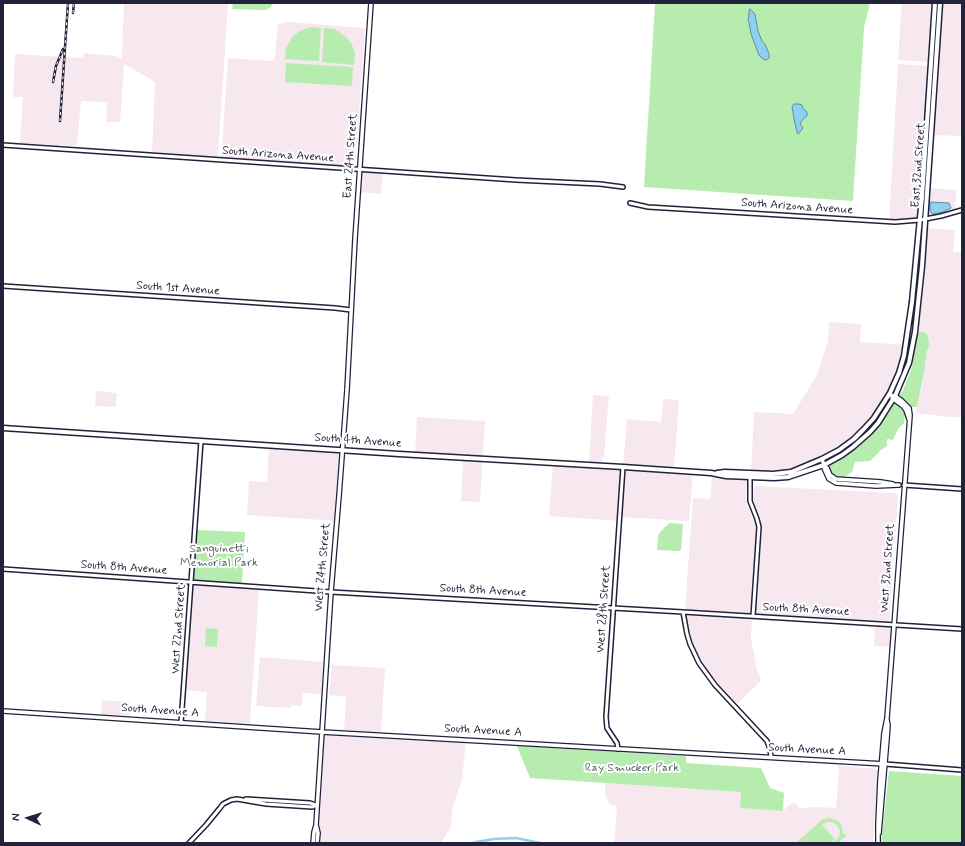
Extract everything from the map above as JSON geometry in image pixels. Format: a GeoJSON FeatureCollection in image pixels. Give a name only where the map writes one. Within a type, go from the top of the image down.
{"type":"FeatureCollection","features":[{"type":"Feature","properties":{"kind":"main road","name":"East 24th Street"},"geometry":{"type":"LineString","coordinates":[[351,310],[371,3]]}},
{"type":"Feature","properties":{"kind":"main road","name":"East 32nd Street"},"geometry":{"type":"LineString","coordinates":[[889,395],[899,373],[904,356],[915,277],[935,3]]}},
{"type":"Feature","properties":{"kind":"main road","name":"East 32nd Street"},"geometry":{"type":"LineString","coordinates":[[894,398],[909,363],[915,328],[926,219],[940,3]]}},
{"type":"Feature","properties":{"kind":"main road"},"geometry":{"type":"LineString","coordinates":[[915,277],[921,276]]}},
{"type":"Feature","properties":{"kind":"main road","name":"West 24th Street"},"geometry":{"type":"LineString","coordinates":[[313,843],[316,824],[331,592],[343,450],[351,310]]}},
{"type":"Feature","properties":{"kind":"main road"},"geometry":{"type":"LineString","coordinates":[[889,395],[874,418],[854,439],[839,450],[822,459],[830,475],[836,479],[904,485]]}},
{"type":"Feature","properties":{"kind":"main road","name":"West 32nd Street"},"geometry":{"type":"LineString","coordinates":[[878,841],[881,823],[884,764],[888,725],[887,718],[909,420],[903,406],[889,395]]}},
{"type":"Feature","properties":{"kind":"main road"},"geometry":{"type":"LineString","coordinates":[[824,465],[854,447],[870,432],[878,423],[894,398]]}},
{"type":"Feature","properties":{"kind":"main road","name":"South 4th Avenue"},"geometry":{"type":"LineString","coordinates":[[3,428],[553,464],[711,473],[725,472],[774,478],[788,477],[824,465]]}},
{"type":"Feature","properties":{"kind":"main road","name":"South 4th Avenue"},"geometry":{"type":"LineString","coordinates":[[750,475],[791,472],[822,459]]}},
{"type":"Feature","properties":{"kind":"main road","name":"South Avenue A"},"geometry":{"type":"LineString","coordinates":[[3,711],[322,732],[884,764]]}},
{"type":"Feature","properties":{"kind":"main road","name":"West 24th Street"},"geometry":{"type":"LineString","coordinates":[[316,824],[318,832],[317,843]]}},
{"type":"Feature","properties":{"kind":"street","name":"South Arizona Avenue"},"geometry":{"type":"LineString","coordinates":[[3,145],[516,180],[600,184],[624,187]]}},
{"type":"Feature","properties":{"kind":"street","name":"South Arizona Avenue"},"geometry":{"type":"LineString","coordinates":[[630,203],[640,206],[653,207],[902,222],[926,219],[962,210]]}},
{"type":"Feature","properties":{"kind":"street","name":"South 1st Avenue"},"geometry":{"type":"LineString","coordinates":[[3,286],[351,310]]}},
{"type":"Feature","properties":{"kind":"street","name":"West 22nd Street"},"geometry":{"type":"LineString","coordinates":[[181,723],[201,441]]}},
{"type":"Feature","properties":{"kind":"street","name":"West 28th Street"},"geometry":{"type":"LineString","coordinates":[[618,748],[618,744],[608,731],[606,723],[623,467]]}},
{"type":"Feature","properties":{"kind":"street"},"geometry":{"type":"LineString","coordinates":[[750,475],[750,501],[759,527],[754,616]]}},
{"type":"Feature","properties":{"kind":"street"},"geometry":{"type":"LineString","coordinates":[[904,485],[962,488]]}},
{"type":"Feature","properties":{"kind":"street","name":"South 8th Avenue"},"geometry":{"type":"LineString","coordinates":[[3,569],[331,592],[962,629]]}},
{"type":"Feature","properties":{"kind":"street"},"geometry":{"type":"LineString","coordinates":[[683,612],[686,634],[699,662],[715,685],[767,741],[771,758]]}},
{"type":"Feature","properties":{"kind":"street","name":"South Avenue A"},"geometry":{"type":"LineString","coordinates":[[884,764],[962,770]]}},
{"type":"Feature","properties":{"kind":"street"},"geometry":{"type":"LineString","coordinates":[[189,843],[220,808],[231,800],[237,799],[313,807],[317,805]]}},
{"type":"Feature","properties":{"kind":"shaded area"},"geometry":{"type":"Polygon","coordinates":[[[124,3],[228,3],[218,157],[152,152],[155,82],[124,64],[120,122],[106,122],[107,102],[81,101],[77,146],[20,143],[23,97],[13,97],[15,54],[83,58],[84,53],[122,58],[124,3]]]}},
{"type":"Feature","properties":{"kind":"shaded area"},"geometry":{"type":"Polygon","coordinates":[[[902,3],[962,3],[962,136],[931,135],[928,188],[956,190],[955,212],[920,220],[889,222],[898,64],[928,66],[929,62],[898,60],[902,3]]]}},
{"type":"Feature","properties":{"kind":"shaded area"},"geometry":{"type":"Polygon","coordinates":[[[287,22],[365,28],[355,169],[221,160],[228,58],[270,61],[274,59],[278,24],[287,22]]]}},
{"type":"Feature","properties":{"kind":"shaded area"},"geometry":{"type":"Polygon","coordinates":[[[360,169],[383,171],[381,194],[358,192],[360,169]]]}},
{"type":"Feature","properties":{"kind":"shaded area"},"geometry":{"type":"Polygon","coordinates":[[[925,228],[955,230],[953,252],[962,253],[962,417],[916,413],[921,391],[927,349],[919,333],[915,332],[925,228]]]}},
{"type":"Feature","properties":{"kind":"shaded area"},"geometry":{"type":"Polygon","coordinates":[[[829,322],[861,324],[860,342],[906,345],[904,356],[889,395],[863,430],[839,450],[791,472],[751,473],[754,412],[793,414],[817,375],[828,341],[829,322]]]}},
{"type":"Feature","properties":{"kind":"shaded area"},"geometry":{"type":"Polygon","coordinates":[[[96,391],[117,393],[116,407],[95,406],[96,391]]]}},
{"type":"Feature","properties":{"kind":"shaded area"},"geometry":{"type":"Polygon","coordinates":[[[593,395],[609,396],[604,456],[602,462],[589,462],[593,395]]]}},
{"type":"Feature","properties":{"kind":"shaded area"},"geometry":{"type":"Polygon","coordinates":[[[663,399],[679,400],[674,467],[647,464],[646,468],[693,472],[689,521],[620,517],[620,521],[549,516],[553,464],[623,467],[627,419],[661,422],[663,399]]]}},
{"type":"Feature","properties":{"kind":"shaded area"},"geometry":{"type":"Polygon","coordinates":[[[417,417],[485,421],[480,502],[461,501],[463,458],[415,455],[417,417]]]}},
{"type":"Feature","properties":{"kind":"shaded area"},"geometry":{"type":"Polygon","coordinates":[[[269,446],[343,450],[337,521],[247,515],[249,481],[267,482],[269,446]]]}},
{"type":"Feature","properties":{"kind":"shaded area"},"geometry":{"type":"Polygon","coordinates":[[[712,477],[747,480],[746,501],[756,526],[750,613],[685,610],[693,498],[710,499],[712,477]]]}},
{"type":"Feature","properties":{"kind":"shaded area"},"geometry":{"type":"Polygon","coordinates":[[[754,486],[893,493],[898,495],[889,622],[756,614],[762,530],[761,519],[753,497],[754,486]]]}},
{"type":"Feature","properties":{"kind":"shaded area"},"geometry":{"type":"Polygon","coordinates":[[[193,585],[259,589],[250,724],[205,721],[207,692],[186,690],[193,585]]]}},
{"type":"Feature","properties":{"kind":"shaded area"},"geometry":{"type":"Polygon","coordinates":[[[688,614],[750,618],[752,620],[751,638],[757,670],[761,679],[760,682],[738,703],[736,703],[721,686],[700,659],[690,637],[686,621],[686,616],[688,614]]]}},
{"type":"Feature","properties":{"kind":"shaded area"},"geometry":{"type":"Polygon","coordinates":[[[875,623],[894,625],[892,647],[874,646],[875,623]]]}},
{"type":"Feature","properties":{"kind":"shaded area"},"geometry":{"type":"Polygon","coordinates":[[[260,657],[323,662],[321,694],[303,693],[302,706],[291,705],[291,708],[256,706],[260,657]]]}},
{"type":"Feature","properties":{"kind":"shaded area"},"geometry":{"type":"Polygon","coordinates":[[[332,665],[385,668],[381,733],[344,730],[346,697],[329,695],[332,665]]]}},
{"type":"Feature","properties":{"kind":"shaded area"},"geometry":{"type":"Polygon","coordinates":[[[102,700],[130,702],[129,716],[101,714],[102,700]]]}},
{"type":"Feature","properties":{"kind":"shaded area"},"geometry":{"type":"Polygon","coordinates":[[[322,732],[466,740],[462,780],[452,810],[451,826],[441,843],[317,843],[322,732]]]}},
{"type":"Feature","properties":{"kind":"shaded area"},"geometry":{"type":"Polygon","coordinates":[[[838,765],[876,769],[878,771],[873,843],[614,843],[617,806],[610,805],[605,793],[605,783],[742,792],[741,808],[783,811],[793,802],[798,805],[799,808],[836,808],[838,765]]]}},
{"type":"Feature","properties":{"kind":"green space"},"geometry":{"type":"Polygon","coordinates":[[[233,3],[273,3],[271,7],[266,10],[232,9],[233,3]]]}},
{"type":"Feature","properties":{"kind":"green space"},"geometry":{"type":"Polygon","coordinates":[[[655,3],[870,3],[864,27],[853,201],[644,187],[655,3]]]}},
{"type":"Feature","properties":{"kind":"green space"},"geometry":{"type":"Polygon","coordinates":[[[311,27],[321,28],[319,61],[285,59],[286,48],[293,36],[300,31],[311,27]]]}},
{"type":"Feature","properties":{"kind":"green space"},"geometry":{"type":"Polygon","coordinates":[[[324,28],[334,29],[346,37],[351,43],[355,55],[354,65],[322,62],[324,28]]]}},
{"type":"Feature","properties":{"kind":"green space"},"geometry":{"type":"Polygon","coordinates":[[[286,63],[353,67],[352,86],[285,82],[286,63]]]}},
{"type":"Feature","properties":{"kind":"green space"},"geometry":{"type":"Polygon","coordinates":[[[925,332],[928,336],[929,344],[917,407],[912,407],[905,414],[904,423],[898,429],[893,440],[887,439],[887,446],[870,461],[855,462],[852,472],[844,477],[834,476],[829,467],[831,464],[851,451],[872,432],[903,390],[913,364],[916,337],[917,334],[925,332]]]}},
{"type":"Feature","properties":{"kind":"green space"},"geometry":{"type":"Polygon","coordinates":[[[670,523],[683,524],[681,550],[657,550],[658,536],[660,532],[670,523]]]}},
{"type":"Feature","properties":{"kind":"green space","name":"Sanguinetti Memorial Park"},"geometry":{"type":"Polygon","coordinates":[[[197,530],[245,532],[242,583],[194,580],[197,530]]]}},
{"type":"Feature","properties":{"kind":"green space"},"geometry":{"type":"Polygon","coordinates":[[[206,628],[218,629],[217,647],[205,646],[206,628]]]}},
{"type":"Feature","properties":{"kind":"green space","name":"Ray Smucker Park"},"geometry":{"type":"Polygon","coordinates":[[[517,746],[686,756],[686,763],[761,768],[770,788],[784,793],[783,811],[740,808],[741,792],[530,778],[517,746]]]}},
{"type":"Feature","properties":{"kind":"green space"},"geometry":{"type":"Polygon","coordinates":[[[889,771],[962,776],[962,843],[881,843],[889,771]]]}},
{"type":"Feature","properties":{"kind":"green space"},"geometry":{"type":"Polygon","coordinates":[[[830,818],[838,821],[842,826],[843,834],[845,833],[846,836],[838,843],[833,843],[839,837],[840,830],[835,823],[827,822],[801,843],[796,843],[823,819],[830,818]]]}},
{"type":"Feature","properties":{"kind":"green space"},"geometry":{"type":"Polygon","coordinates":[[[822,825],[835,839],[831,843],[802,843],[822,825]]]}},
{"type":"Feature","properties":{"kind":"water"},"geometry":{"type":"Polygon","coordinates":[[[750,9],[755,14],[758,31],[769,54],[769,58],[767,60],[763,59],[759,55],[751,34],[748,21],[750,9]]]}},
{"type":"Feature","properties":{"kind":"water"},"geometry":{"type":"Polygon","coordinates":[[[794,104],[802,105],[807,112],[807,116],[800,124],[803,128],[798,134],[792,106],[794,104]]]}},
{"type":"Feature","properties":{"kind":"water"},"geometry":{"type":"Polygon","coordinates":[[[930,202],[949,203],[951,208],[943,212],[932,214],[930,211],[930,202]]]}},
{"type":"Feature","properties":{"kind":"waterway"},"geometry":{"type":"LineString","coordinates":[[473,843],[494,839],[516,838],[540,843]]}},
{"type":"Feature","properties":{"kind":"railway"},"geometry":{"type":"LineString","coordinates":[[60,121],[68,3]]}},
{"type":"Feature","properties":{"kind":"railway"},"geometry":{"type":"LineString","coordinates":[[73,13],[74,3]]}},
{"type":"Feature","properties":{"kind":"railway"},"geometry":{"type":"LineString","coordinates":[[53,82],[56,66],[63,49]]}}]}
